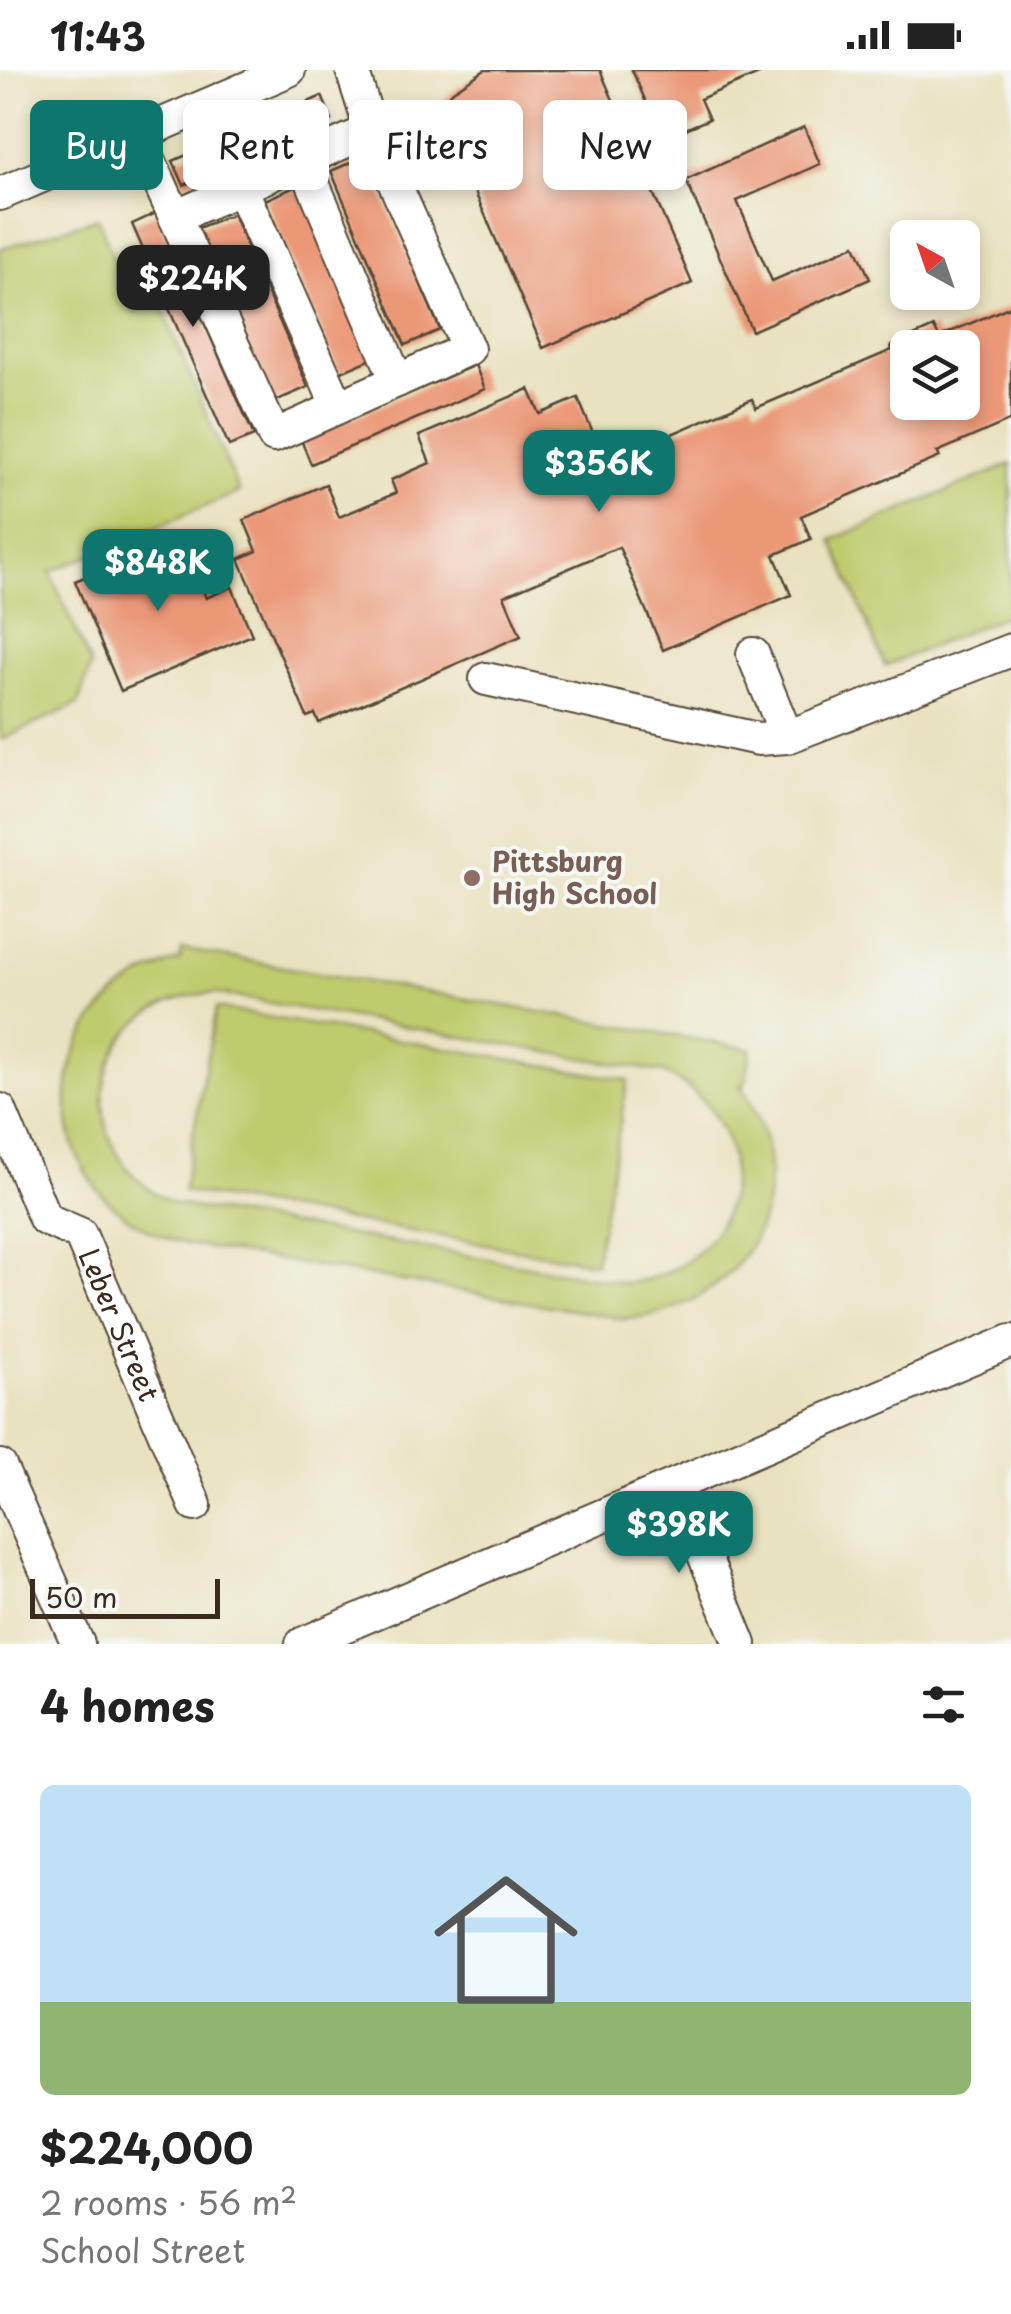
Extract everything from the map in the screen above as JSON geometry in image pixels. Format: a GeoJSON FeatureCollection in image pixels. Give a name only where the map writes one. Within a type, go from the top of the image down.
{"type":"FeatureCollection","features":[{"type":"Feature","properties":{"kind":"street"},"geometry":{"type":"LineString","coordinates":[[163,124],[289,70]]}},
{"type":"Feature","properties":{"kind":"street"},"geometry":{"type":"LineString","coordinates":[[352,70],[362,100]]}},
{"type":"Feature","properties":{"kind":"street"},"geometry":{"type":"LineString","coordinates":[[0,194],[30,181]]}},
{"type":"Feature","properties":{"kind":"street"},"geometry":{"type":"LineString","coordinates":[[163,190],[274,436],[468,349],[398,190]]}},
{"type":"Feature","properties":{"kind":"street"},"geometry":{"type":"LineString","coordinates":[[175,217],[236,190]]}},
{"type":"Feature","properties":{"kind":"street"},"geometry":{"type":"LineString","coordinates":[[242,190],[338,407]]}},
{"type":"Feature","properties":{"kind":"street"},"geometry":{"type":"LineString","coordinates":[[316,190],[397,380]]}},
{"type":"Feature","properties":{"kind":"street"},"geometry":{"type":"LineString","coordinates":[[486,680],[758,739],[787,736],[1011,650]]}},
{"type":"Feature","properties":{"kind":"street"},"geometry":{"type":"LineString","coordinates":[[753,654],[787,736]]}},
{"type":"Feature","properties":{"kind":"street","name":"Leber Street"},"geometry":{"type":"LineString","coordinates":[[0,1110],[45,1219],[80,1234],[196,1505]]}},
{"type":"Feature","properties":{"kind":"street"},"geometry":{"type":"LineString","coordinates":[[302,1644],[1011,1342]]}},
{"type":"Feature","properties":{"kind":"street"},"geometry":{"type":"LineString","coordinates":[[0,1466],[78,1644]]}},
{"type":"Feature","properties":{"kind":"street"},"geometry":{"type":"LineString","coordinates":[[676,1485],[740,1644]]}},
{"type":"Feature","properties":{"kind":"green space"},"geometry":{"type":"Polygon","coordinates":[[[98,218],[134,312],[159,300],[239,492],[50,572],[91,665],[78,704],[0,740],[0,249],[98,218]]]}},
{"type":"Feature","properties":{"kind":"green space"},"geometry":{"type":"Polygon","coordinates":[[[1011,464],[1011,613],[885,666],[832,540],[1011,464]]]}},
{"type":"Feature","properties":{"kind":"green space"},"geometry":{"type":"Polygon","coordinates":[[[182,949],[751,1049],[745,1085],[740,1085],[760,1125],[769,1164],[766,1203],[754,1238],[733,1268],[704,1293],[667,1310],[624,1319],[186,1244],[135,1222],[98,1189],[75,1149],[67,1104],[73,1060],[94,1018],[130,984],[180,960],[182,949]],[[213,993],[171,1002],[138,1022],[116,1049],[105,1082],[104,1117],[116,1150],[139,1181],[175,1204],[624,1283],[665,1273],[697,1253],[719,1225],[731,1193],[731,1159],[720,1125],[698,1096],[662,1072],[213,993]]]}},
{"type":"Feature","properties":{"kind":"green space"},"geometry":{"type":"Polygon","coordinates":[[[216,1008],[628,1080],[595,1263],[183,1191],[216,1008]]]}},
{"type":"Feature","properties":{"kind":"building"},"geometry":{"type":"Polygon","coordinates":[[[485,70],[600,70],[613,100],[543,100],[543,190],[652,190],[692,283],[543,348],[474,190],[523,190],[523,100],[445,100],[485,70]]]}},
{"type":"Feature","properties":{"kind":"building"},"geometry":{"type":"Polygon","coordinates":[[[632,70],[768,70],[700,99],[709,119],[687,128],[687,100],[645,100],[632,70]]]}},
{"type":"Feature","properties":{"kind":"building"},"geometry":{"type":"Polygon","coordinates":[[[804,127],[820,164],[737,201],[772,281],[855,245],[870,279],[752,331],[687,180],[804,127]]]}},
{"type":"Feature","properties":{"kind":"building"},"geometry":{"type":"Polygon","coordinates":[[[183,157],[183,183],[173,161],[183,157]]]}},
{"type":"Feature","properties":{"kind":"building"},"geometry":{"type":"Polygon","coordinates":[[[349,163],[349,190],[380,190],[440,330],[405,345],[331,171],[349,163]]]}},
{"type":"Feature","properties":{"kind":"building"},"geometry":{"type":"Polygon","coordinates":[[[288,190],[301,190],[374,358],[339,373],[265,200],[288,190]]]}},
{"type":"Feature","properties":{"kind":"building"},"geometry":{"type":"Polygon","coordinates":[[[156,213],[254,436],[229,446],[132,224],[156,213]]]}},
{"type":"Feature","properties":{"kind":"building"},"geometry":{"type":"Polygon","coordinates":[[[233,214],[308,387],[273,402],[198,228],[233,214]]]}},
{"type":"Feature","properties":{"kind":"building"},"geometry":{"type":"Polygon","coordinates":[[[1011,306],[1011,420],[937,452],[940,457],[801,516],[811,539],[774,555],[791,595],[663,650],[619,547],[504,596],[521,636],[319,723],[315,714],[307,717],[239,559],[257,551],[244,520],[326,484],[339,517],[396,493],[391,480],[430,463],[419,436],[529,389],[540,414],[578,398],[603,457],[637,442],[643,456],[668,446],[665,437],[752,399],[756,408],[890,351],[890,420],[980,420],[980,330],[955,330],[1011,306]]]}},
{"type":"Feature","properties":{"kind":"building"},"geometry":{"type":"Polygon","coordinates":[[[475,365],[485,389],[311,464],[301,440],[475,365]]]}},
{"type":"Feature","properties":{"kind":"building"},"geometry":{"type":"Polygon","coordinates":[[[181,537],[206,598],[232,587],[252,635],[121,691],[75,581],[181,537]]]}},
{"type":"Feature","properties":{"kind":"place","name":"Pittsburg High School"},"geometry":{"type":"Point","coordinates":[472,878]}}]}
